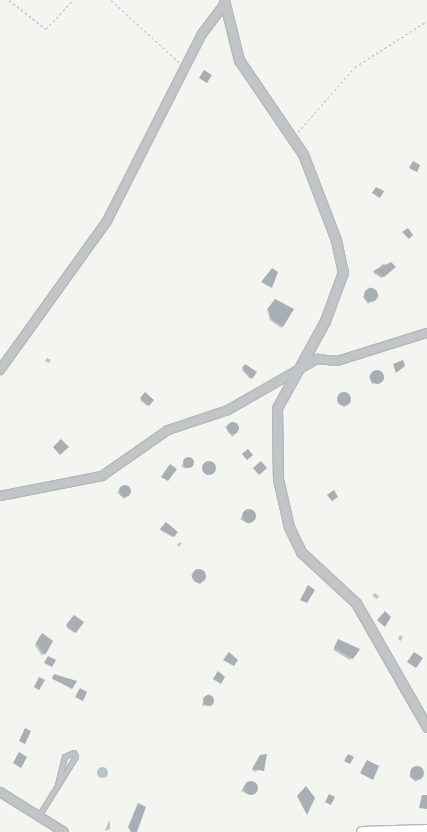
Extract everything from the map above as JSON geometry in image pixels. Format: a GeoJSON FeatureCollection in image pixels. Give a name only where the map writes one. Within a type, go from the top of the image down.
{"type":"FeatureCollection","features":[{"type":"Feature","properties":{"kind":"main road"},"geometry":{"type":"LineString","coordinates":[[362,832],[427,830]]}},
{"type":"Feature","properties":{"kind":"street"},"geometry":{"type":"LineString","coordinates":[[224,2],[239,60],[303,154],[324,205],[343,272],[325,321],[277,408],[278,479],[288,527],[301,552],[356,603],[427,727]]}},
{"type":"Feature","properties":{"kind":"street"},"geometry":{"type":"LineString","coordinates":[[0,370],[106,220],[202,34],[224,2]]}},
{"type":"Feature","properties":{"kind":"street"},"geometry":{"type":"LineString","coordinates":[[0,496],[102,476],[168,430],[228,410],[299,368],[427,333]]}},
{"type":"Feature","properties":{"kind":"street"},"geometry":{"type":"LineString","coordinates":[[0,792],[40,815],[64,832]]}},
{"type":"Feature","properties":{"kind":"lane"},"geometry":{"type":"LineString","coordinates":[[40,815],[76,756],[74,753],[65,757],[58,785]]}},
{"type":"Feature","properties":{"kind":"path"},"geometry":{"type":"LineString","coordinates":[[8,0],[46,30],[73,0]]}},
{"type":"Feature","properties":{"kind":"path"},"geometry":{"type":"LineString","coordinates":[[111,0],[184,66]]}},
{"type":"Feature","properties":{"kind":"path"},"geometry":{"type":"LineString","coordinates":[[292,139],[355,67],[427,21]]}},
{"type":"Feature","properties":{"kind":"shaded area"},"geometry":{"type":"Polygon","coordinates":[[[100,767],[104,767],[107,772],[106,776],[100,777],[97,774],[97,770],[100,767]]]}},
{"type":"Feature","properties":{"kind":"building"},"geometry":{"type":"Polygon","coordinates":[[[204,70],[212,75],[207,83],[199,78],[204,70]]]}},
{"type":"Feature","properties":{"kind":"building"},"geometry":{"type":"Polygon","coordinates":[[[413,161],[420,165],[417,172],[409,168],[413,161]]]}},
{"type":"Feature","properties":{"kind":"building"},"geometry":{"type":"Polygon","coordinates":[[[376,187],[384,191],[380,198],[372,193],[376,187]]]}},
{"type":"Feature","properties":{"kind":"building"},"geometry":{"type":"Polygon","coordinates":[[[408,228],[413,235],[409,239],[402,232],[408,228]]]}},
{"type":"Feature","properties":{"kind":"building"},"geometry":{"type":"Polygon","coordinates":[[[391,262],[396,267],[384,277],[373,271],[391,262]]]}},
{"type":"Feature","properties":{"kind":"building"},"geometry":{"type":"Polygon","coordinates":[[[272,268],[278,272],[272,288],[261,282],[272,268]]]}},
{"type":"Feature","properties":{"kind":"building"},"geometry":{"type":"Polygon","coordinates":[[[368,288],[374,288],[378,295],[374,302],[368,302],[364,298],[364,292],[368,288]]]}},
{"type":"Feature","properties":{"kind":"building"},"geometry":{"type":"Polygon","coordinates":[[[275,299],[294,309],[283,327],[271,319],[268,308],[275,299]]]}},
{"type":"Feature","properties":{"kind":"building"},"geometry":{"type":"Polygon","coordinates":[[[403,360],[405,366],[396,373],[393,364],[403,360]]]}},
{"type":"Feature","properties":{"kind":"building"},"geometry":{"type":"Polygon","coordinates":[[[245,364],[257,372],[252,379],[242,368],[245,364]]]}},
{"type":"Feature","properties":{"kind":"building"},"geometry":{"type":"Polygon","coordinates":[[[377,370],[382,372],[384,377],[382,382],[377,384],[372,382],[370,377],[372,372],[377,370]]]}},
{"type":"Feature","properties":{"kind":"building"},"geometry":{"type":"Polygon","coordinates":[[[145,392],[154,400],[149,406],[140,398],[145,392]]]}},
{"type":"Feature","properties":{"kind":"building"},"geometry":{"type":"Polygon","coordinates":[[[344,392],[349,394],[351,399],[349,404],[344,406],[339,404],[337,399],[339,394],[344,392]]]}},
{"type":"Feature","properties":{"kind":"building"},"geometry":{"type":"Polygon","coordinates":[[[235,422],[238,423],[238,433],[231,434],[228,433],[227,426],[228,423],[235,422]]]}},
{"type":"Feature","properties":{"kind":"building"},"geometry":{"type":"Polygon","coordinates":[[[61,439],[69,447],[60,455],[53,447],[61,439]]]}},
{"type":"Feature","properties":{"kind":"building"},"geometry":{"type":"Polygon","coordinates":[[[248,449],[253,455],[247,460],[242,454],[248,449]]]}},
{"type":"Feature","properties":{"kind":"building"},"geometry":{"type":"Polygon","coordinates":[[[186,457],[190,457],[193,462],[192,466],[186,467],[183,464],[183,460],[186,457]]]}},
{"type":"Feature","properties":{"kind":"building"},"geometry":{"type":"Polygon","coordinates":[[[209,461],[214,463],[216,468],[214,473],[209,475],[204,473],[202,468],[204,463],[209,461]]]}},
{"type":"Feature","properties":{"kind":"building"},"geometry":{"type":"Polygon","coordinates":[[[261,461],[267,468],[259,475],[253,468],[261,461]]]}},
{"type":"Feature","properties":{"kind":"building"},"geometry":{"type":"Polygon","coordinates":[[[170,464],[177,469],[168,481],[161,477],[170,464]]]}},
{"type":"Feature","properties":{"kind":"building"},"geometry":{"type":"Polygon","coordinates":[[[123,485],[127,485],[131,491],[127,497],[123,497],[119,493],[119,489],[123,485]]]}},
{"type":"Feature","properties":{"kind":"building"},"geometry":{"type":"Polygon","coordinates":[[[334,490],[338,497],[332,501],[327,495],[334,490]]]}},
{"type":"Feature","properties":{"kind":"building"},"geometry":{"type":"Polygon","coordinates":[[[246,509],[252,509],[256,516],[252,523],[246,523],[242,519],[242,513],[246,509]]]}},
{"type":"Feature","properties":{"kind":"building"},"geometry":{"type":"Polygon","coordinates":[[[166,522],[178,532],[174,537],[160,529],[166,522]]]}},
{"type":"Feature","properties":{"kind":"building"},"geometry":{"type":"Polygon","coordinates":[[[199,569],[204,571],[206,576],[204,581],[199,583],[194,581],[192,576],[194,571],[199,569]]]}},
{"type":"Feature","properties":{"kind":"building"},"geometry":{"type":"Polygon","coordinates":[[[308,585],[315,590],[307,603],[300,600],[308,585]]]}},
{"type":"Feature","properties":{"kind":"building"},"geometry":{"type":"Polygon","coordinates":[[[385,611],[391,617],[385,627],[377,620],[385,611]]]}},
{"type":"Feature","properties":{"kind":"building"},"geometry":{"type":"Polygon","coordinates":[[[74,615],[84,622],[76,633],[66,625],[74,615]]]}},
{"type":"Feature","properties":{"kind":"building"},"geometry":{"type":"Polygon","coordinates":[[[42,633],[53,641],[45,655],[36,643],[42,633]]]}},
{"type":"Feature","properties":{"kind":"building"},"geometry":{"type":"Polygon","coordinates":[[[338,639],[360,649],[353,659],[334,648],[338,639]]]}},
{"type":"Feature","properties":{"kind":"building"},"geometry":{"type":"Polygon","coordinates":[[[229,652],[238,660],[234,666],[223,660],[229,652]]]}},
{"type":"Feature","properties":{"kind":"building"},"geometry":{"type":"Polygon","coordinates":[[[414,652],[423,658],[416,668],[407,662],[414,652]]]}},
{"type":"Feature","properties":{"kind":"building"},"geometry":{"type":"Polygon","coordinates":[[[48,656],[56,660],[52,667],[44,663],[48,656]]]}},
{"type":"Feature","properties":{"kind":"building"},"geometry":{"type":"Polygon","coordinates":[[[218,671],[225,677],[221,684],[213,679],[218,671]]]}},
{"type":"Feature","properties":{"kind":"building"},"geometry":{"type":"Polygon","coordinates":[[[54,674],[77,681],[72,689],[52,678],[54,674]]]}},
{"type":"Feature","properties":{"kind":"building"},"geometry":{"type":"Polygon","coordinates":[[[39,677],[45,680],[39,690],[34,687],[39,677]]]}},
{"type":"Feature","properties":{"kind":"building"},"geometry":{"type":"Polygon","coordinates":[[[80,688],[87,692],[83,701],[75,697],[80,688]]]}},
{"type":"Feature","properties":{"kind":"building"},"geometry":{"type":"Polygon","coordinates":[[[208,694],[214,700],[208,706],[202,700],[208,694]]]}},
{"type":"Feature","properties":{"kind":"building"},"geometry":{"type":"Polygon","coordinates":[[[25,728],[31,731],[25,744],[19,741],[25,728]]]}},
{"type":"Feature","properties":{"kind":"building"},"geometry":{"type":"Polygon","coordinates":[[[19,752],[27,757],[21,768],[13,763],[19,752]]]}},
{"type":"Feature","properties":{"kind":"building"},"geometry":{"type":"Polygon","coordinates":[[[267,754],[264,771],[252,769],[260,755],[267,754]]]}},
{"type":"Feature","properties":{"kind":"building"},"geometry":{"type":"Polygon","coordinates":[[[348,754],[354,757],[350,764],[344,761],[348,754]]]}},
{"type":"Feature","properties":{"kind":"building"},"geometry":{"type":"Polygon","coordinates":[[[367,760],[379,766],[373,780],[360,773],[367,760]]]}},
{"type":"Feature","properties":{"kind":"building"},"geometry":{"type":"Polygon","coordinates":[[[417,766],[422,768],[424,773],[422,778],[417,780],[412,778],[410,773],[412,768],[417,766]]]}},
{"type":"Feature","properties":{"kind":"building"},"geometry":{"type":"Polygon","coordinates":[[[251,781],[256,783],[258,788],[256,793],[251,795],[246,793],[244,788],[246,783],[251,781]]]}},
{"type":"Feature","properties":{"kind":"building"},"geometry":{"type":"Polygon","coordinates":[[[306,786],[315,798],[307,815],[297,796],[306,786]]]}},
{"type":"Feature","properties":{"kind":"building"},"geometry":{"type":"Polygon","coordinates":[[[329,794],[335,797],[331,805],[325,802],[329,794]]]}},
{"type":"Feature","properties":{"kind":"building"},"geometry":{"type":"Polygon","coordinates":[[[422,795],[427,795],[427,809],[419,808],[422,795]]]}},
{"type":"Feature","properties":{"kind":"building"},"geometry":{"type":"Polygon","coordinates":[[[138,803],[146,807],[137,832],[131,832],[128,827],[138,803]]]}}]}
